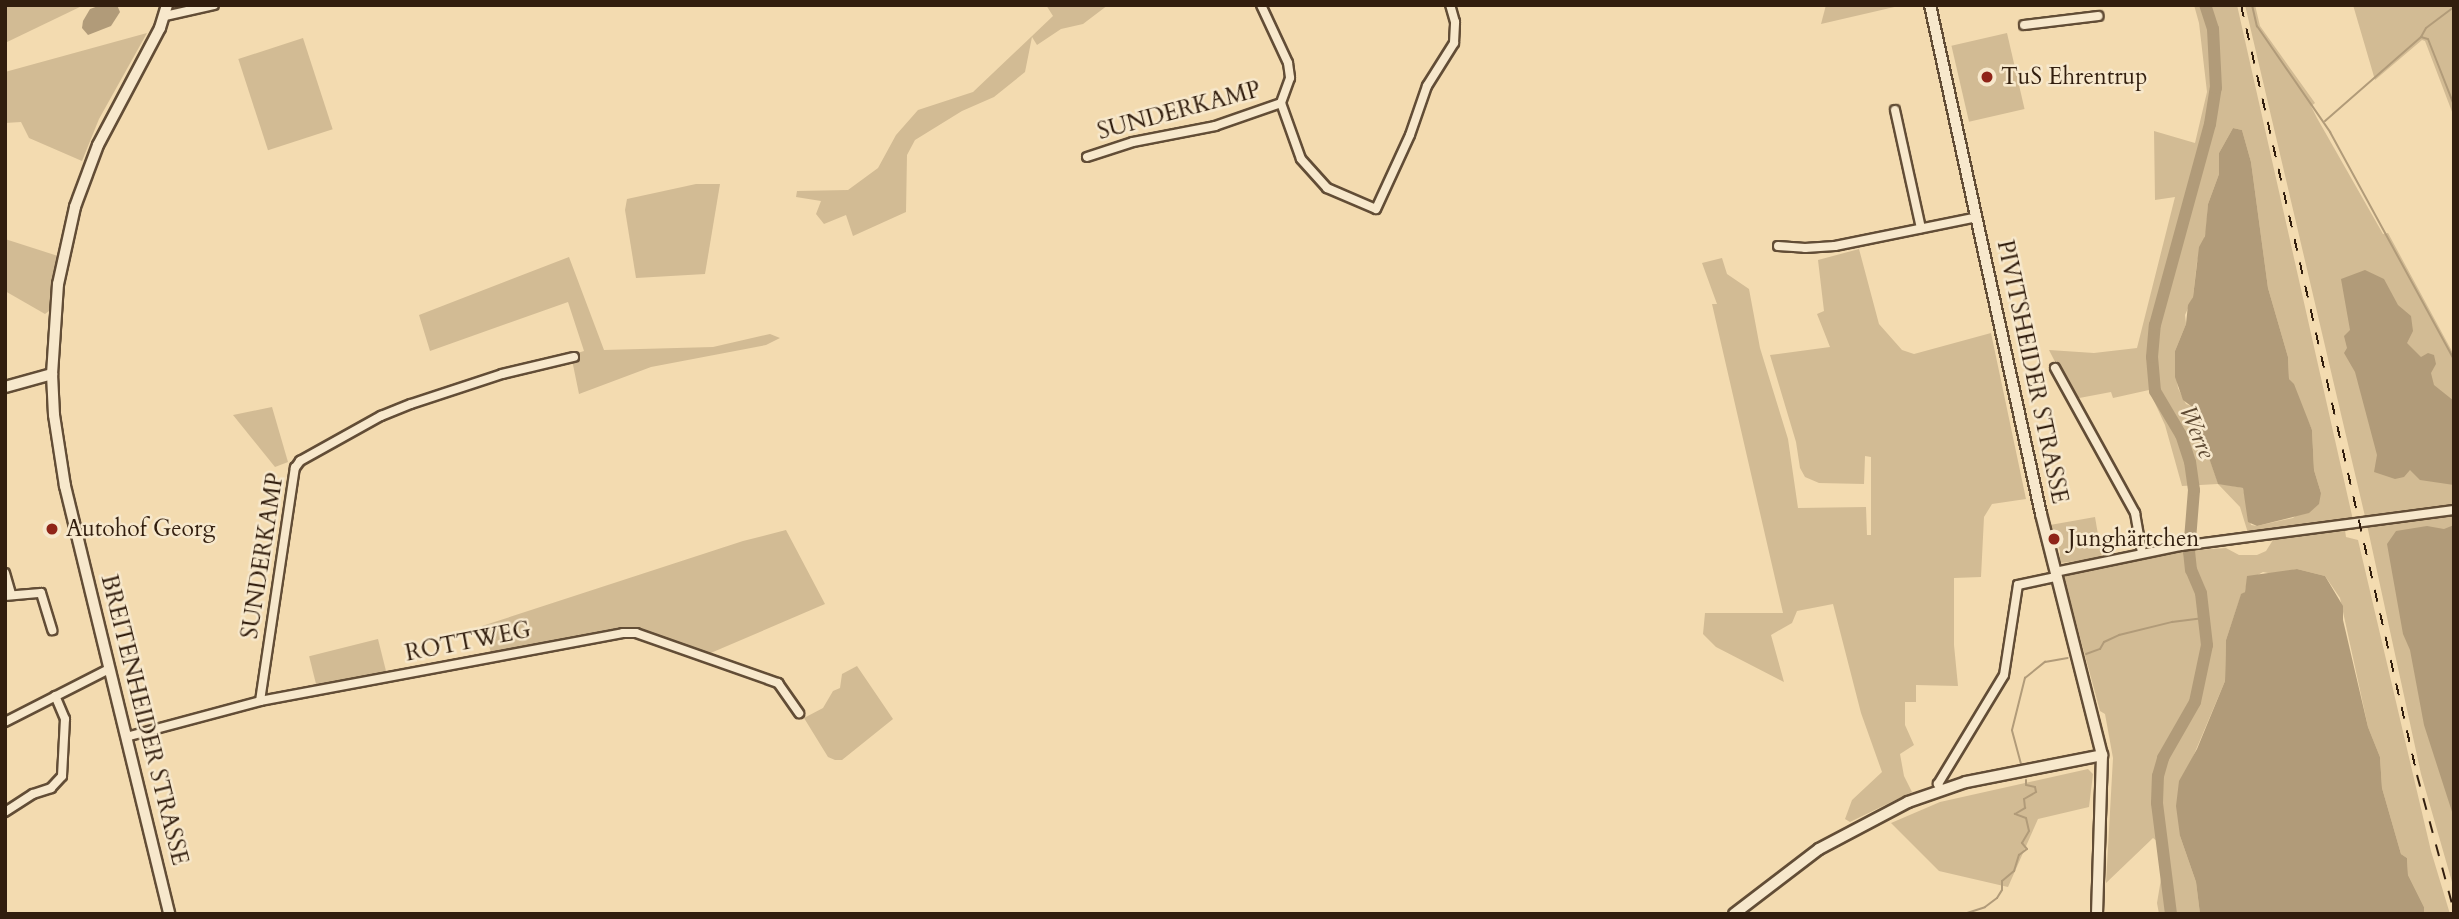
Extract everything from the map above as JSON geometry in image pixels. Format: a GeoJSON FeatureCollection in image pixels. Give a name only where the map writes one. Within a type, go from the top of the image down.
{"type":"FeatureCollection","features":[{"type":"Feature","properties":{"kind":"street","name":"BREITENHEIDER STRASSE"},"geometry":{"type":"LineString","coordinates":[[169,914],[65,486],[54,415],[52,374],[58,284],[75,207],[98,145],[166,10],[214,5]]}},
{"type":"Feature","properties":{"kind":"street"},"geometry":{"type":"LineString","coordinates":[[1261,5],[1288,63],[1290,78],[1281,103],[1301,159],[1327,188],[1376,209],[1400,160],[1427,86],[1454,43],[1455,22],[1450,5]]}},
{"type":"Feature","properties":{"kind":"street","name":"PIVITSHEIDER STRASSE"},"geometry":{"type":"LineString","coordinates":[[1930,5],[2056,574],[2102,755],[2097,914]]}},
{"type":"Feature","properties":{"kind":"street"},"geometry":{"type":"LineString","coordinates":[[2024,25],[2098,16]]}},
{"type":"Feature","properties":{"kind":"street","name":"SUNDERKAMP"},"geometry":{"type":"LineString","coordinates":[[1087,157],[1133,142],[1215,126],[1281,103]]}},
{"type":"Feature","properties":{"kind":"street"},"geometry":{"type":"LineString","coordinates":[[1895,110],[1920,228]]}},
{"type":"Feature","properties":{"kind":"street"},"geometry":{"type":"LineString","coordinates":[[1778,246],[1835,246],[1977,217]]}},
{"type":"Feature","properties":{"kind":"street","name":"SUNDERKAMP"},"geometry":{"type":"LineString","coordinates":[[260,701],[295,468],[300,461],[381,416],[411,404],[502,374],[574,357]]}},
{"type":"Feature","properties":{"kind":"street"},"geometry":{"type":"LineString","coordinates":[[2054,368],[2134,513],[2142,552]]}},
{"type":"Feature","properties":{"kind":"street"},"geometry":{"type":"LineString","coordinates":[[5,387],[52,374]]}},
{"type":"Feature","properties":{"kind":"street"},"geometry":{"type":"LineString","coordinates":[[1941,790],[1938,784],[2004,675],[2018,585],[2142,552],[2454,510]]}},
{"type":"Feature","properties":{"kind":"street"},"geometry":{"type":"LineString","coordinates":[[5,573],[8,595],[41,593],[52,630]]}},
{"type":"Feature","properties":{"kind":"street","name":"ROTTWEG"},"geometry":{"type":"LineString","coordinates":[[126,737],[260,701],[636,633],[778,683],[799,713]]}},
{"type":"Feature","properties":{"kind":"street"},"geometry":{"type":"LineString","coordinates":[[5,722],[109,669]]}},
{"type":"Feature","properties":{"kind":"street"},"geometry":{"type":"LineString","coordinates":[[5,812],[33,794],[51,788],[62,776],[65,719],[55,696]]}},
{"type":"Feature","properties":{"kind":"street"},"geometry":{"type":"LineString","coordinates":[[1734,914],[1844,834],[1877,816],[1941,790],[2102,755]]}},
{"type":"Feature","properties":{"kind":"shaded area"},"geometry":{"type":"Polygon","coordinates":[[[5,5],[84,5],[5,43],[5,5]]]}},
{"type":"Feature","properties":{"kind":"shaded area"},"geometry":{"type":"Polygon","coordinates":[[[101,5],[117,5],[120,12],[111,26],[88,35],[82,28],[83,21],[90,9],[101,5]]]}},
{"type":"Feature","properties":{"kind":"shaded area"},"geometry":{"type":"Polygon","coordinates":[[[1046,5],[1108,5],[1083,24],[1061,29],[1037,45],[1032,37],[1025,72],[994,97],[962,111],[915,140],[907,155],[906,212],[853,236],[846,215],[824,224],[816,214],[821,201],[796,197],[797,191],[848,190],[878,168],[896,135],[918,110],[973,92],[1053,16],[1046,5]]]}},
{"type":"Feature","properties":{"kind":"shaded area"},"geometry":{"type":"Polygon","coordinates":[[[1826,5],[1903,5],[1821,24],[1826,5]]]}},
{"type":"Feature","properties":{"kind":"shaded area"},"geometry":{"type":"Polygon","coordinates":[[[2194,5],[2237,5],[2353,520],[2248,533],[2240,507],[2218,484],[2182,486],[2165,425],[2149,390],[2113,398],[2111,392],[2074,399],[2049,350],[2094,353],[2137,348],[2175,197],[2155,200],[2154,131],[2195,143],[2207,92],[2199,23],[2194,5]],[[2233,128],[2219,153],[2219,174],[2208,204],[2206,232],[2197,262],[2193,297],[2175,351],[2175,366],[2178,388],[2186,404],[2191,406],[2218,483],[2243,488],[2251,525],[2257,526],[2293,518],[2321,493],[2314,470],[2312,430],[2289,379],[2288,357],[2268,288],[2251,162],[2242,130],[2233,128]]]}},
{"type":"Feature","properties":{"kind":"shaded area"},"geometry":{"type":"Polygon","coordinates":[[[2245,5],[2255,5],[2260,26],[2315,103],[2311,106],[2317,118],[2383,234],[2388,233],[2454,355],[2454,889],[2421,774],[2367,525],[2245,5]]]}},
{"type":"Feature","properties":{"kind":"shaded area"},"geometry":{"type":"Polygon","coordinates":[[[2353,5],[2454,5],[2454,117],[2425,41],[2422,40],[2375,80],[2353,5]]]}},
{"type":"Feature","properties":{"kind":"shaded area"},"geometry":{"type":"Polygon","coordinates":[[[147,33],[99,119],[82,161],[29,138],[21,122],[5,123],[5,72],[147,33]]]}},
{"type":"Feature","properties":{"kind":"shaded area","name":"TuS Ehrentrup"},"geometry":{"type":"Polygon","coordinates":[[[2007,33],[2025,109],[1969,122],[1951,46],[2007,33]]]}},
{"type":"Feature","properties":{"kind":"shaded area"},"geometry":{"type":"Polygon","coordinates":[[[303,38],[333,129],[268,150],[238,59],[303,38]]]}},
{"type":"Feature","properties":{"kind":"shaded area"},"geometry":{"type":"Polygon","coordinates":[[[2233,128],[2242,130],[2251,162],[2268,288],[2288,357],[2289,379],[2294,384],[2312,430],[2314,470],[2321,493],[2319,504],[2309,513],[2257,526],[2248,522],[2243,488],[2218,484],[2191,406],[2183,400],[2175,377],[2175,351],[2186,324],[2188,305],[2193,297],[2199,247],[2205,236],[2208,204],[2219,174],[2219,153],[2233,128]]]}},
{"type":"Feature","properties":{"kind":"shaded area"},"geometry":{"type":"Polygon","coordinates":[[[696,184],[720,184],[705,274],[636,278],[625,210],[627,199],[696,184]]]}},
{"type":"Feature","properties":{"kind":"shaded area"},"geometry":{"type":"Polygon","coordinates":[[[5,239],[58,256],[49,311],[45,314],[5,291],[5,239]]]}},
{"type":"Feature","properties":{"kind":"shaded area"},"geometry":{"type":"Polygon","coordinates":[[[1859,249],[1879,324],[1902,350],[1914,354],[1991,333],[2026,499],[1992,504],[1984,517],[1981,577],[1954,578],[1954,645],[1958,686],[1916,685],[1916,702],[1905,702],[1905,725],[1914,745],[1900,754],[1904,776],[1912,792],[1850,822],[1845,819],[1852,800],[1882,772],[1861,713],[1833,604],[1797,611],[1792,623],[1771,635],[1784,682],[1716,647],[1703,634],[1705,613],[1783,613],[1712,304],[1717,304],[1702,263],[1722,258],[1727,274],[1749,289],[1760,348],[1788,439],[1798,508],[1866,507],[1867,535],[1871,535],[1871,457],[1865,456],[1864,484],[1819,483],[1805,477],[1800,468],[1796,442],[1770,355],[1830,347],[1817,314],[1824,311],[1818,260],[1859,249]]]}},
{"type":"Feature","properties":{"kind":"shaded area"},"geometry":{"type":"Polygon","coordinates":[[[569,257],[604,350],[713,347],[770,334],[780,338],[766,345],[651,367],[579,394],[571,355],[584,351],[568,302],[430,351],[419,315],[569,257]]]}},
{"type":"Feature","properties":{"kind":"shaded area"},"geometry":{"type":"Polygon","coordinates":[[[2365,270],[2384,279],[2398,305],[2411,316],[2413,331],[2407,343],[2421,357],[2428,353],[2434,355],[2436,364],[2431,373],[2434,385],[2454,401],[2454,485],[2420,480],[2410,470],[2404,477],[2395,479],[2374,472],[2377,455],[2355,372],[2344,353],[2347,348],[2344,336],[2350,330],[2341,279],[2365,270]]]}},
{"type":"Feature","properties":{"kind":"shaded area"},"geometry":{"type":"Polygon","coordinates":[[[272,407],[288,462],[275,467],[233,415],[272,407]]]}},
{"type":"Feature","properties":{"kind":"shaded area"},"geometry":{"type":"Polygon","coordinates":[[[2095,517],[2102,558],[2060,563],[2060,551],[2050,525],[2095,517]]]}},
{"type":"Feature","properties":{"kind":"shaded area"},"geometry":{"type":"Polygon","coordinates":[[[2454,525],[2454,818],[2424,725],[2410,650],[2403,634],[2387,544],[2396,531],[2427,526],[2444,529],[2454,525]]]}},
{"type":"Feature","properties":{"kind":"shaded area"},"geometry":{"type":"Polygon","coordinates":[[[786,530],[825,604],[706,655],[623,627],[492,655],[482,626],[743,541],[786,530]]]}},
{"type":"Feature","properties":{"kind":"shaded area"},"geometry":{"type":"Polygon","coordinates":[[[2345,530],[2346,537],[2358,540],[2431,851],[2450,914],[2424,914],[2424,907],[2408,875],[2407,858],[2401,854],[2382,788],[2380,757],[2368,727],[2340,598],[2325,576],[2297,569],[2273,574],[2263,572],[2247,581],[2245,592],[2241,595],[2226,640],[2225,681],[2190,764],[2180,836],[2196,882],[2200,914],[2159,914],[2157,903],[2162,873],[2157,841],[2153,838],[2106,883],[2113,758],[2105,714],[2100,711],[2064,578],[2070,573],[2183,551],[2226,548],[2239,555],[2257,555],[2266,551],[2273,540],[2345,530]]]}},
{"type":"Feature","properties":{"kind":"shaded area"},"geometry":{"type":"Polygon","coordinates":[[[2297,569],[2325,576],[2343,606],[2343,620],[2368,727],[2380,757],[2382,788],[2401,854],[2407,858],[2408,875],[2424,907],[2424,914],[2200,914],[2196,882],[2180,836],[2176,806],[2179,781],[2197,749],[2225,681],[2226,640],[2241,594],[2245,592],[2247,576],[2297,569]]]}},
{"type":"Feature","properties":{"kind":"shaded area"},"geometry":{"type":"Polygon","coordinates":[[[378,639],[386,672],[317,689],[309,656],[378,639]]]}},
{"type":"Feature","properties":{"kind":"shaded area"},"geometry":{"type":"Polygon","coordinates":[[[857,666],[893,719],[842,760],[835,760],[828,757],[804,718],[823,708],[833,691],[840,688],[842,674],[857,666]]]}},
{"type":"Feature","properties":{"kind":"shaded area"},"geometry":{"type":"Polygon","coordinates":[[[2088,769],[2093,774],[2089,807],[2038,819],[2008,887],[1939,871],[1891,823],[1940,802],[2088,769]]]}},
{"type":"Feature","properties":{"kind":"waterway","name":"Werre"},"geometry":{"type":"LineString","coordinates":[[2171,914],[2157,803],[2158,776],[2163,758],[2195,702],[2207,645],[2201,593],[2191,570],[2189,552],[2194,490],[2190,462],[2181,435],[2155,391],[2152,357],[2155,325],[2210,124],[2216,88],[2213,29],[2205,5]]}},
{"type":"Feature","properties":{"kind":"waterway","name":"Werre"},"geometry":{"type":"LineString","coordinates":[[2206,7],[2213,5]]}},
{"type":"Feature","properties":{"kind":"waterway"},"geometry":{"type":"LineString","coordinates":[[2252,5],[2257,26],[2330,132],[2454,359]]}},
{"type":"Feature","properties":{"kind":"waterway"},"geometry":{"type":"LineString","coordinates":[[2325,121],[2421,37],[2426,28],[2454,7]]}},
{"type":"Feature","properties":{"kind":"waterway"},"geometry":{"type":"LineString","coordinates":[[2421,37],[2428,39],[2454,105]]}},
{"type":"Feature","properties":{"kind":"waterway"},"geometry":{"type":"LineString","coordinates":[[2086,654],[2100,649],[2104,642],[2119,635],[2172,622],[2206,618]]}},
{"type":"Feature","properties":{"kind":"waterway"},"geometry":{"type":"LineString","coordinates":[[2021,764],[2012,730],[2025,678],[2045,662],[2068,658]]}},
{"type":"Feature","properties":{"kind":"waterway"},"geometry":{"type":"LineString","coordinates":[[1964,914],[1985,907],[1997,898],[2002,890],[2002,881],[2014,871],[2019,855],[2027,849],[2022,843],[2029,831],[2026,818],[2015,814],[2025,808],[2024,799],[2036,792],[2035,787],[2026,785],[2026,780]]}},
{"type":"Feature","properties":{"kind":"railway"},"geometry":{"type":"LineString","coordinates":[[2241,5],[2417,775],[2454,911]]}},
{"type":"Feature","properties":{"kind":"place","name":"TuS Ehrentrup"},"geometry":{"type":"Point","coordinates":[1987,77]}},
{"type":"Feature","properties":{"kind":"place","name":"Autohof Georg"},"geometry":{"type":"Point","coordinates":[52,529]}},
{"type":"Feature","properties":{"kind":"place","name":"Junghärtchen"},"geometry":{"type":"Point","coordinates":[2054,539]}}]}
